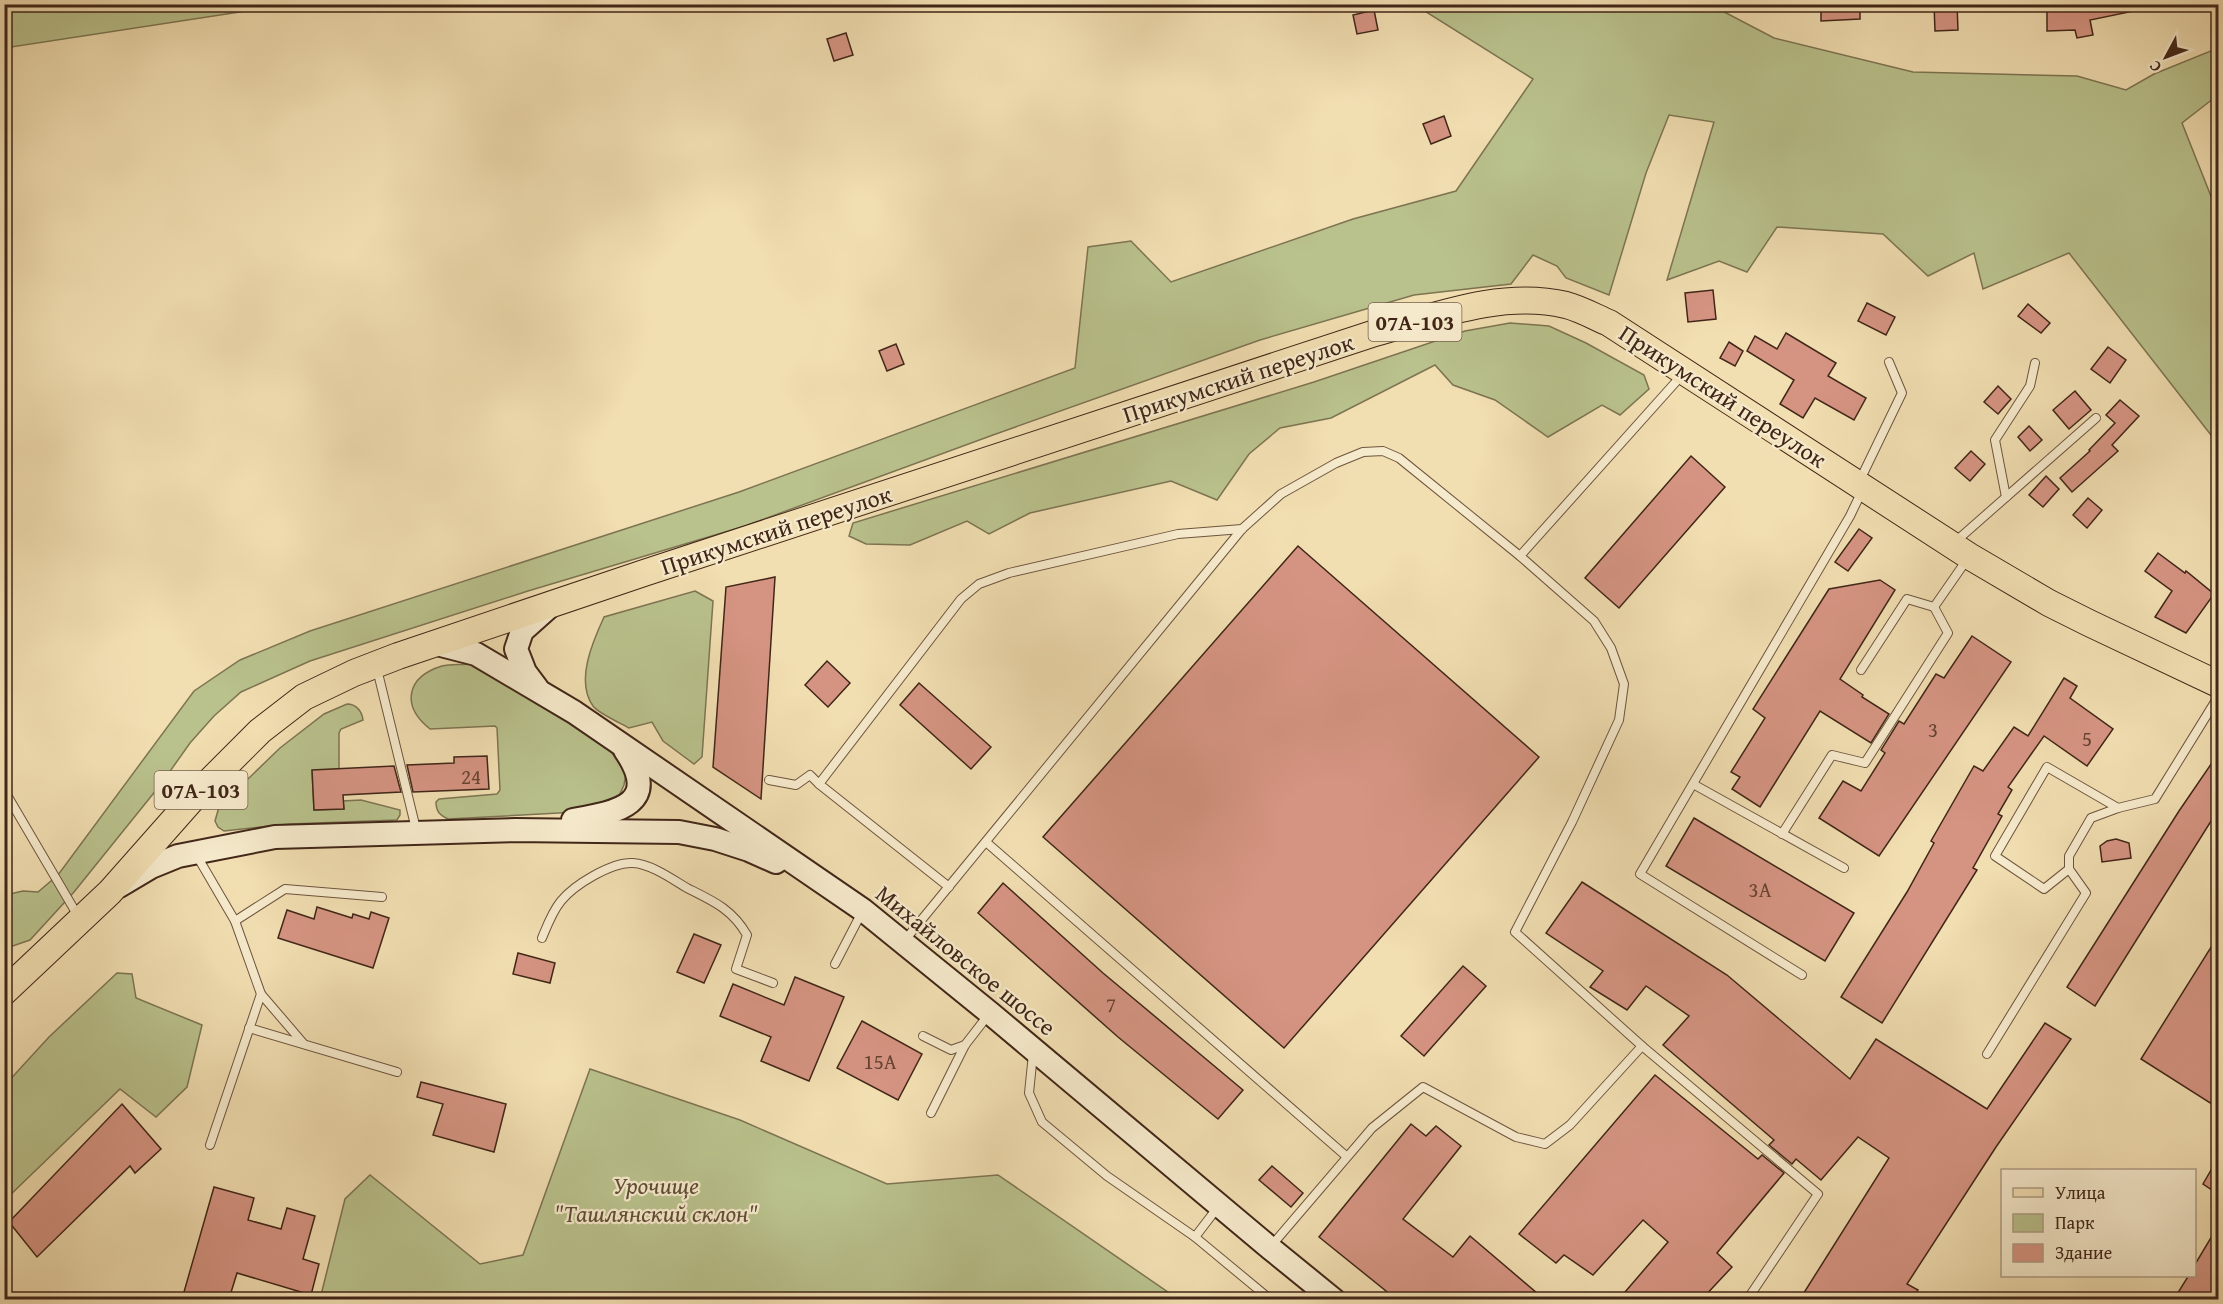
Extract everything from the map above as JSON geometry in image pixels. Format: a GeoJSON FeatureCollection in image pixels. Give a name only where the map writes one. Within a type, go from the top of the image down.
{"type":"FeatureCollection","features":[{"type":"Feature","properties":{"kind":"main road","name":"Прикумский переулок"},"geometry":{"type":"LineString","coordinates":[[437,644],[1375,333],[1496,302],[1530,300],[1568,305],[1609,323],[1960,550],[2069,613],[2218,684]]}},
{"type":"Feature","properties":{"kind":"main road"},"geometry":{"type":"LineString","coordinates":[[542,693],[525,672],[516,649],[522,631],[550,606]]}},
{"type":"Feature","properties":{"kind":"main road","name":"07А-103"},"geometry":{"type":"LineString","coordinates":[[4,992],[110,892],[194,797],[260,731],[303,697],[376,664],[437,644]]}},
{"type":"Feature","properties":{"kind":"main road","name":"Михайловское шоссе"},"geometry":{"type":"LineString","coordinates":[[437,644],[476,654],[574,712],[863,910],[1334,1299]]}},
{"type":"Feature","properties":{"kind":"main road"},"geometry":{"type":"LineString","coordinates":[[515,830],[601,816],[630,803],[638,792],[639,780],[634,764],[621,745]]}},
{"type":"Feature","properties":{"kind":"main road"},"geometry":{"type":"LineString","coordinates":[[110,892],[151,867],[178,856],[275,837],[515,830],[679,832],[715,839],[748,850],[830,886]]}},
{"type":"Feature","properties":{"kind":"lane"},"geometry":{"type":"LineString","coordinates":[[1802,975],[1640,874],[1850,516],[1902,393],[1889,362]]}},
{"type":"Feature","properties":{"kind":"lane"},"geometry":{"type":"LineString","coordinates":[[2006,497],[1995,440],[2030,386],[2035,363]]}},
{"type":"Feature","properties":{"kind":"lane"},"geometry":{"type":"LineString","coordinates":[[1520,556],[1685,372]]}},
{"type":"Feature","properties":{"kind":"lane"},"geometry":{"type":"LineString","coordinates":[[1934,606],[1960,550],[2006,497],[2096,418]]}},
{"type":"Feature","properties":{"kind":"lane"},"geometry":{"type":"LineString","coordinates":[[903,942],[1242,529],[1281,494],[1336,463],[1363,452],[1383,451],[1399,458],[1520,556],[1594,621],[1611,648],[1624,684],[1619,720],[1572,822],[1515,933],[1642,1046],[1818,1194],[1747,1299]]}},
{"type":"Feature","properties":{"kind":"lane"},"geometry":{"type":"LineString","coordinates":[[819,784],[961,599],[979,584],[1009,573],[1178,534],[1242,529]]}},
{"type":"Feature","properties":{"kind":"lane"},"geometry":{"type":"LineString","coordinates":[[1782,834],[1832,755],[1865,763],[1948,633],[1934,606],[1907,599],[1861,670]]}},
{"type":"Feature","properties":{"kind":"lane"},"geometry":{"type":"LineString","coordinates":[[376,664],[417,832]]}},
{"type":"Feature","properties":{"kind":"lane"},"geometry":{"type":"LineString","coordinates":[[1988,1054],[2086,893],[2069,869],[2069,856],[2091,818],[2118,808],[2155,799],[2218,697]]}},
{"type":"Feature","properties":{"kind":"lane"},"geometry":{"type":"LineString","coordinates":[[2069,869],[2044,889],[1995,856],[2047,767],[2118,808]]}},
{"type":"Feature","properties":{"kind":"lane"},"geometry":{"type":"LineString","coordinates":[[769,780],[796,785],[810,775],[949,887]]}},
{"type":"Feature","properties":{"kind":"lane"},"geometry":{"type":"LineString","coordinates":[[1693,784],[1844,868]]}},
{"type":"Feature","properties":{"kind":"lane"},"geometry":{"type":"LineString","coordinates":[[4,790],[80,920]]}},
{"type":"Feature","properties":{"kind":"lane"},"geometry":{"type":"LineString","coordinates":[[986,842],[1346,1156]]}},
{"type":"Feature","properties":{"kind":"lane"},"geometry":{"type":"LineString","coordinates":[[195,852],[235,921],[261,994],[303,1044]]}},
{"type":"Feature","properties":{"kind":"lane"},"geometry":{"type":"LineString","coordinates":[[542,938],[561,901],[573,889],[619,864],[634,863],[661,874],[724,907],[739,921],[747,935],[736,969],[773,983]]}},
{"type":"Feature","properties":{"kind":"lane"},"geometry":{"type":"LineString","coordinates":[[235,921],[285,889],[382,897]]}},
{"type":"Feature","properties":{"kind":"lane"},"geometry":{"type":"LineString","coordinates":[[835,964],[863,910]]}},
{"type":"Feature","properties":{"kind":"lane"},"geometry":{"type":"LineString","coordinates":[[210,1145],[261,994]]}},
{"type":"Feature","properties":{"kind":"lane"},"geometry":{"type":"LineString","coordinates":[[930,1113],[965,1045],[990,1013]]}},
{"type":"Feature","properties":{"kind":"lane"},"geometry":{"type":"LineString","coordinates":[[249,1028],[397,1072]]}},
{"type":"Feature","properties":{"kind":"lane"},"geometry":{"type":"LineString","coordinates":[[922,1036],[951,1050],[965,1045]]}},
{"type":"Feature","properties":{"kind":"lane"},"geometry":{"type":"LineString","coordinates":[[1270,1248],[1372,1128],[1423,1087],[1516,1137],[1545,1144],[1570,1125],[1642,1046]]}},
{"type":"Feature","properties":{"kind":"lane"},"geometry":{"type":"LineString","coordinates":[[1033,1050],[1029,1093],[1042,1122],[1107,1176],[1195,1237],[1271,1299]]}},
{"type":"Feature","properties":{"kind":"lane"},"geometry":{"type":"LineString","coordinates":[[1195,1237],[1219,1206]]}},
{"type":"Feature","properties":{"kind":"green space"},"geometry":{"type":"Polygon","coordinates":[[[5,4],[285,5],[5,48],[5,4]]]}},
{"type":"Feature","properties":{"kind":"green space"},"geometry":{"type":"Polygon","coordinates":[[[1420,5],[1711,5],[1774,38],[1913,72],[2077,76],[2126,90],[2154,74],[2218,48],[2218,95],[2182,123],[2218,214],[2218,444],[2069,253],[1983,289],[1974,253],[1928,276],[1883,234],[1777,227],[1747,272],[1719,261],[1667,280],[1714,122],[1669,115],[1646,173],[1609,295],[1566,278],[1557,266],[1533,255],[1511,284],[1414,295],[1260,340],[745,526],[528,591],[310,661],[241,692],[214,716],[190,743],[161,784],[74,892],[30,940],[7,948],[5,946],[5,895],[23,891],[38,892],[58,875],[194,691],[240,660],[310,631],[739,492],[1075,368],[1088,247],[1131,241],[1171,282],[1353,219],[1456,191],[1533,79],[1423,10],[1420,5]]]}},
{"type":"Feature","properties":{"kind":"green space"},"geometry":{"type":"Polygon","coordinates":[[[1510,323],[1549,326],[1586,343],[1644,375],[1649,389],[1620,415],[1602,405],[1548,437],[1495,400],[1453,385],[1435,365],[1331,418],[1280,428],[1249,454],[1217,500],[1171,481],[1030,513],[989,534],[967,521],[910,545],[866,544],[849,536],[853,523],[1314,382],[1465,331],[1510,323]]]}},
{"type":"Feature","properties":{"kind":"green space"},"geometry":{"type":"Polygon","coordinates":[[[695,591],[713,601],[702,757],[694,764],[663,741],[652,722],[629,728],[599,712],[588,696],[586,673],[591,649],[604,617],[695,591]]]}},
{"type":"Feature","properties":{"kind":"green space"},"geometry":{"type":"Polygon","coordinates":[[[470,664],[489,668],[610,750],[626,774],[619,796],[596,811],[448,819],[441,814],[436,805],[439,799],[497,794],[500,790],[497,728],[495,726],[430,729],[415,711],[412,702],[415,685],[430,671],[445,665],[470,664]]]}},
{"type":"Feature","properties":{"kind":"green space"},"geometry":{"type":"Polygon","coordinates":[[[347,704],[358,709],[363,720],[341,729],[339,733],[339,769],[312,771],[314,810],[344,809],[343,801],[361,800],[400,810],[397,820],[290,824],[224,831],[218,827],[215,821],[219,807],[280,748],[324,714],[347,704]]]}},
{"type":"Feature","properties":{"kind":"green space"},"geometry":{"type":"Polygon","coordinates":[[[117,973],[132,974],[136,998],[202,1025],[187,1087],[156,1117],[120,1089],[5,1200],[5,1085],[49,1037],[117,973]]]}},
{"type":"Feature","properties":{"kind":"green space","name":"Урочище \"Ташлянский склон\""},"geometry":{"type":"Polygon","coordinates":[[[590,1069],[740,1120],[887,1184],[998,1175],[1178,1299],[320,1299],[345,1199],[370,1175],[480,1264],[523,1255],[590,1069]]]}},
{"type":"Feature","properties":{"kind":"building"},"geometry":{"type":"Polygon","coordinates":[[[1821,4],[1860,4],[1860,19],[1821,21],[1821,4]]]}},
{"type":"Feature","properties":{"kind":"building"},"geometry":{"type":"Polygon","coordinates":[[[1934,4],[1957,4],[1958,30],[1935,31],[1934,4]]]}},
{"type":"Feature","properties":{"kind":"building"},"geometry":{"type":"Polygon","coordinates":[[[2076,4],[2133,4],[2134,11],[2090,20],[2093,35],[2077,38],[2075,30],[2047,31],[2047,9],[2076,4]]]}},
{"type":"Feature","properties":{"kind":"building"},"geometry":{"type":"Polygon","coordinates":[[[1374,10],[1378,30],[1357,34],[1353,15],[1374,10]]]}},
{"type":"Feature","properties":{"kind":"building"},"geometry":{"type":"Polygon","coordinates":[[[846,33],[853,55],[834,61],[827,39],[846,33]]]}},
{"type":"Feature","properties":{"kind":"building"},"geometry":{"type":"Polygon","coordinates":[[[1444,116],[1451,136],[1431,144],[1423,124],[1444,116]]]}},
{"type":"Feature","properties":{"kind":"building"},"geometry":{"type":"Polygon","coordinates":[[[1713,290],[1716,319],[1688,322],[1685,293],[1713,290]]]}},
{"type":"Feature","properties":{"kind":"building"},"geometry":{"type":"Polygon","coordinates":[[[1867,303],[1895,317],[1886,335],[1858,321],[1867,303]]]}},
{"type":"Feature","properties":{"kind":"building"},"geometry":{"type":"Polygon","coordinates":[[[2028,304],[2050,323],[2041,333],[2018,316],[2028,304]]]}},
{"type":"Feature","properties":{"kind":"building"},"geometry":{"type":"Polygon","coordinates":[[[1786,333],[1836,363],[1828,376],[1866,398],[1854,420],[1815,398],[1803,418],[1780,404],[1794,380],[1747,351],[1755,336],[1777,349],[1786,333]]]}},
{"type":"Feature","properties":{"kind":"building"},"geometry":{"type":"Polygon","coordinates":[[[1729,342],[1743,351],[1735,366],[1720,358],[1729,342]]]}},
{"type":"Feature","properties":{"kind":"building"},"geometry":{"type":"Polygon","coordinates":[[[896,344],[904,364],[887,371],[879,351],[896,344]]]}},
{"type":"Feature","properties":{"kind":"building"},"geometry":{"type":"Polygon","coordinates":[[[2108,347],[2126,360],[2110,383],[2091,369],[2108,347]]]}},
{"type":"Feature","properties":{"kind":"building"},"geometry":{"type":"Polygon","coordinates":[[[1998,386],[2011,399],[1998,414],[1984,402],[1998,386]]]}},
{"type":"Feature","properties":{"kind":"building"},"geometry":{"type":"Polygon","coordinates":[[[2075,391],[2091,410],[2069,429],[2053,410],[2075,391]]]}},
{"type":"Feature","properties":{"kind":"building"},"geometry":{"type":"Polygon","coordinates":[[[2120,400],[2139,416],[2112,445],[2118,451],[2072,492],[2060,478],[2090,451],[2115,423],[2106,415],[2120,400]]]}},
{"type":"Feature","properties":{"kind":"building"},"geometry":{"type":"Polygon","coordinates":[[[2029,426],[2042,440],[2030,451],[2018,437],[2029,426]]]}},
{"type":"Feature","properties":{"kind":"building"},"geometry":{"type":"Polygon","coordinates":[[[1971,451],[1985,464],[1970,481],[1955,468],[1971,451]]]}},
{"type":"Feature","properties":{"kind":"building"},"geometry":{"type":"Polygon","coordinates":[[[1691,456],[1725,487],[1619,608],[1585,578],[1691,456]]]}},
{"type":"Feature","properties":{"kind":"building"},"geometry":{"type":"Polygon","coordinates":[[[2046,476],[2059,489],[2043,507],[2029,495],[2046,476]]]}},
{"type":"Feature","properties":{"kind":"building"},"geometry":{"type":"Polygon","coordinates":[[[2088,498],[2102,510],[2087,528],[2073,515],[2088,498]]]}},
{"type":"Feature","properties":{"kind":"building"},"geometry":{"type":"Polygon","coordinates":[[[1859,529],[1872,538],[1848,571],[1835,562],[1859,529]]]}},
{"type":"Feature","properties":{"kind":"building"},"geometry":{"type":"Polygon","coordinates":[[[1298,546],[1539,757],[1284,1048],[1043,837],[1298,546]]]}},
{"type":"Feature","properties":{"kind":"building"},"geometry":{"type":"Polygon","coordinates":[[[2158,553],[2185,573],[2186,571],[2214,594],[2186,633],[2155,617],[2172,591],[2145,571],[2158,553]]]}},
{"type":"Feature","properties":{"kind":"building"},"geometry":{"type":"Polygon","coordinates":[[[775,577],[761,799],[713,767],[726,587],[775,577]]]}},
{"type":"Feature","properties":{"kind":"building"},"geometry":{"type":"Polygon","coordinates":[[[1880,580],[1895,590],[1840,679],[1863,695],[1862,697],[1889,714],[1871,743],[1820,711],[1760,807],[1732,789],[1740,777],[1731,772],[1765,718],[1753,709],[1829,589],[1880,580]]]}},
{"type":"Feature","properties":{"kind":"building"},"geometry":{"type":"Polygon","coordinates":[[[1972,636],[2011,662],[1879,856],[1819,818],[1843,781],[1861,791],[1885,753],[1881,750],[1899,721],[1904,724],[1936,674],[1944,678],[1972,636]]]}},
{"type":"Feature","properties":{"kind":"building"},"geometry":{"type":"Polygon","coordinates":[[[827,661],[850,683],[828,707],[805,685],[827,661]]]}},
{"type":"Feature","properties":{"kind":"building"},"geometry":{"type":"Polygon","coordinates":[[[2064,678],[2077,686],[2070,698],[2113,729],[2087,766],[2044,736],[2008,787],[2012,790],[1998,814],[2002,816],[1973,868],[1977,870],[1882,1023],[1841,997],[1907,892],[1934,843],[1931,841],[1974,766],[1983,771],[2014,727],[2028,736],[2064,678]]]}},
{"type":"Feature","properties":{"kind":"building"},"geometry":{"type":"Polygon","coordinates":[[[919,683],[991,747],[971,769],[900,705],[919,683]]]}},
{"type":"Feature","properties":{"kind":"building"},"geometry":{"type":"Polygon","coordinates":[[[2218,754],[2218,810],[2095,1006],[2067,987],[2218,754]]]}},
{"type":"Feature","properties":{"kind":"building"},"geometry":{"type":"Polygon","coordinates":[[[487,756],[489,789],[413,792],[407,765],[454,763],[454,757],[487,756]]]}},
{"type":"Feature","properties":{"kind":"building"},"geometry":{"type":"Polygon","coordinates":[[[394,766],[401,792],[343,795],[344,809],[314,810],[312,770],[394,766]]]}},
{"type":"Feature","properties":{"kind":"building"},"geometry":{"type":"Polygon","coordinates":[[[1694,818],[1854,913],[1825,961],[1666,866],[1694,818]]]}},
{"type":"Feature","properties":{"kind":"building"},"geometry":{"type":"Polygon","coordinates":[[[2116,839],[2129,843],[2131,858],[2102,862],[2100,846],[2116,839]]]}},
{"type":"Feature","properties":{"kind":"building"},"geometry":{"type":"Polygon","coordinates":[[[1582,882],[1727,975],[1850,1079],[1876,1039],[1987,1109],[2045,1023],[2071,1039],[1996,1147],[1907,1284],[1918,1290],[1911,1299],[1800,1299],[1889,1158],[1858,1137],[1821,1180],[1796,1159],[1792,1164],[1769,1145],[1774,1140],[1663,1045],[1689,1016],[1646,986],[1627,1010],[1590,987],[1603,971],[1546,933],[1582,882]]]}},
{"type":"Feature","properties":{"kind":"building"},"geometry":{"type":"Polygon","coordinates":[[[1003,883],[1103,973],[1243,1090],[1218,1119],[1118,1037],[978,913],[1003,883]]]}},
{"type":"Feature","properties":{"kind":"building"},"geometry":{"type":"Polygon","coordinates":[[[317,907],[352,918],[353,914],[369,919],[371,912],[389,918],[373,968],[278,938],[287,910],[314,919],[317,907]]]}},
{"type":"Feature","properties":{"kind":"building"},"geometry":{"type":"Polygon","coordinates":[[[694,934],[721,945],[704,983],[677,972],[694,934]]]}},
{"type":"Feature","properties":{"kind":"building"},"geometry":{"type":"Polygon","coordinates":[[[2218,936],[2218,1108],[2141,1059],[2218,936]]]}},
{"type":"Feature","properties":{"kind":"building"},"geometry":{"type":"Polygon","coordinates":[[[518,953],[555,963],[550,983],[513,974],[518,953]]]}},
{"type":"Feature","properties":{"kind":"building"},"geometry":{"type":"Polygon","coordinates":[[[1463,966],[1486,986],[1424,1056],[1401,1036],[1463,966]]]}},
{"type":"Feature","properties":{"kind":"building"},"geometry":{"type":"Polygon","coordinates":[[[795,977],[844,997],[809,1081],[761,1061],[771,1037],[720,1016],[733,984],[784,1005],[795,977]]]}},
{"type":"Feature","properties":{"kind":"building"},"geometry":{"type":"Polygon","coordinates":[[[862,1021],[922,1054],[898,1100],[837,1068],[862,1021]]]}},
{"type":"Feature","properties":{"kind":"building"},"geometry":{"type":"Polygon","coordinates":[[[1655,1075],[1758,1159],[1762,1155],[1784,1173],[1717,1253],[1732,1267],[1702,1299],[1619,1299],[1668,1242],[1643,1220],[1593,1275],[1564,1255],[1556,1263],[1519,1234],[1655,1075]]]}},
{"type":"Feature","properties":{"kind":"building"},"geometry":{"type":"Polygon","coordinates":[[[421,1082],[506,1104],[494,1152],[433,1135],[443,1104],[417,1097],[421,1082]]]}},
{"type":"Feature","properties":{"kind":"building"},"geometry":{"type":"Polygon","coordinates":[[[122,1104],[161,1149],[135,1173],[130,1166],[37,1257],[9,1222],[122,1104]]]}},
{"type":"Feature","properties":{"kind":"building"},"geometry":{"type":"Polygon","coordinates":[[[1411,1124],[1426,1136],[1436,1126],[1461,1146],[1403,1219],[1453,1257],[1470,1236],[1544,1299],[1396,1299],[1319,1237],[1411,1124]]]}},
{"type":"Feature","properties":{"kind":"building"},"geometry":{"type":"Polygon","coordinates":[[[2218,1158],[2218,1194],[2203,1184],[2218,1158]]]}},
{"type":"Feature","properties":{"kind":"building"},"geometry":{"type":"Polygon","coordinates":[[[1272,1166],[1303,1193],[1291,1207],[1259,1180],[1272,1166]]]}},
{"type":"Feature","properties":{"kind":"building"},"geometry":{"type":"Polygon","coordinates":[[[214,1187],[254,1198],[248,1220],[281,1229],[287,1208],[315,1216],[303,1259],[319,1264],[311,1295],[237,1273],[229,1299],[182,1299],[214,1187]]]}},
{"type":"Feature","properties":{"kind":"building"},"geometry":{"type":"Polygon","coordinates":[[[2218,1226],[2218,1299],[2174,1299],[2188,1277],[2196,1277],[2196,1263],[2218,1226]]]}}]}
